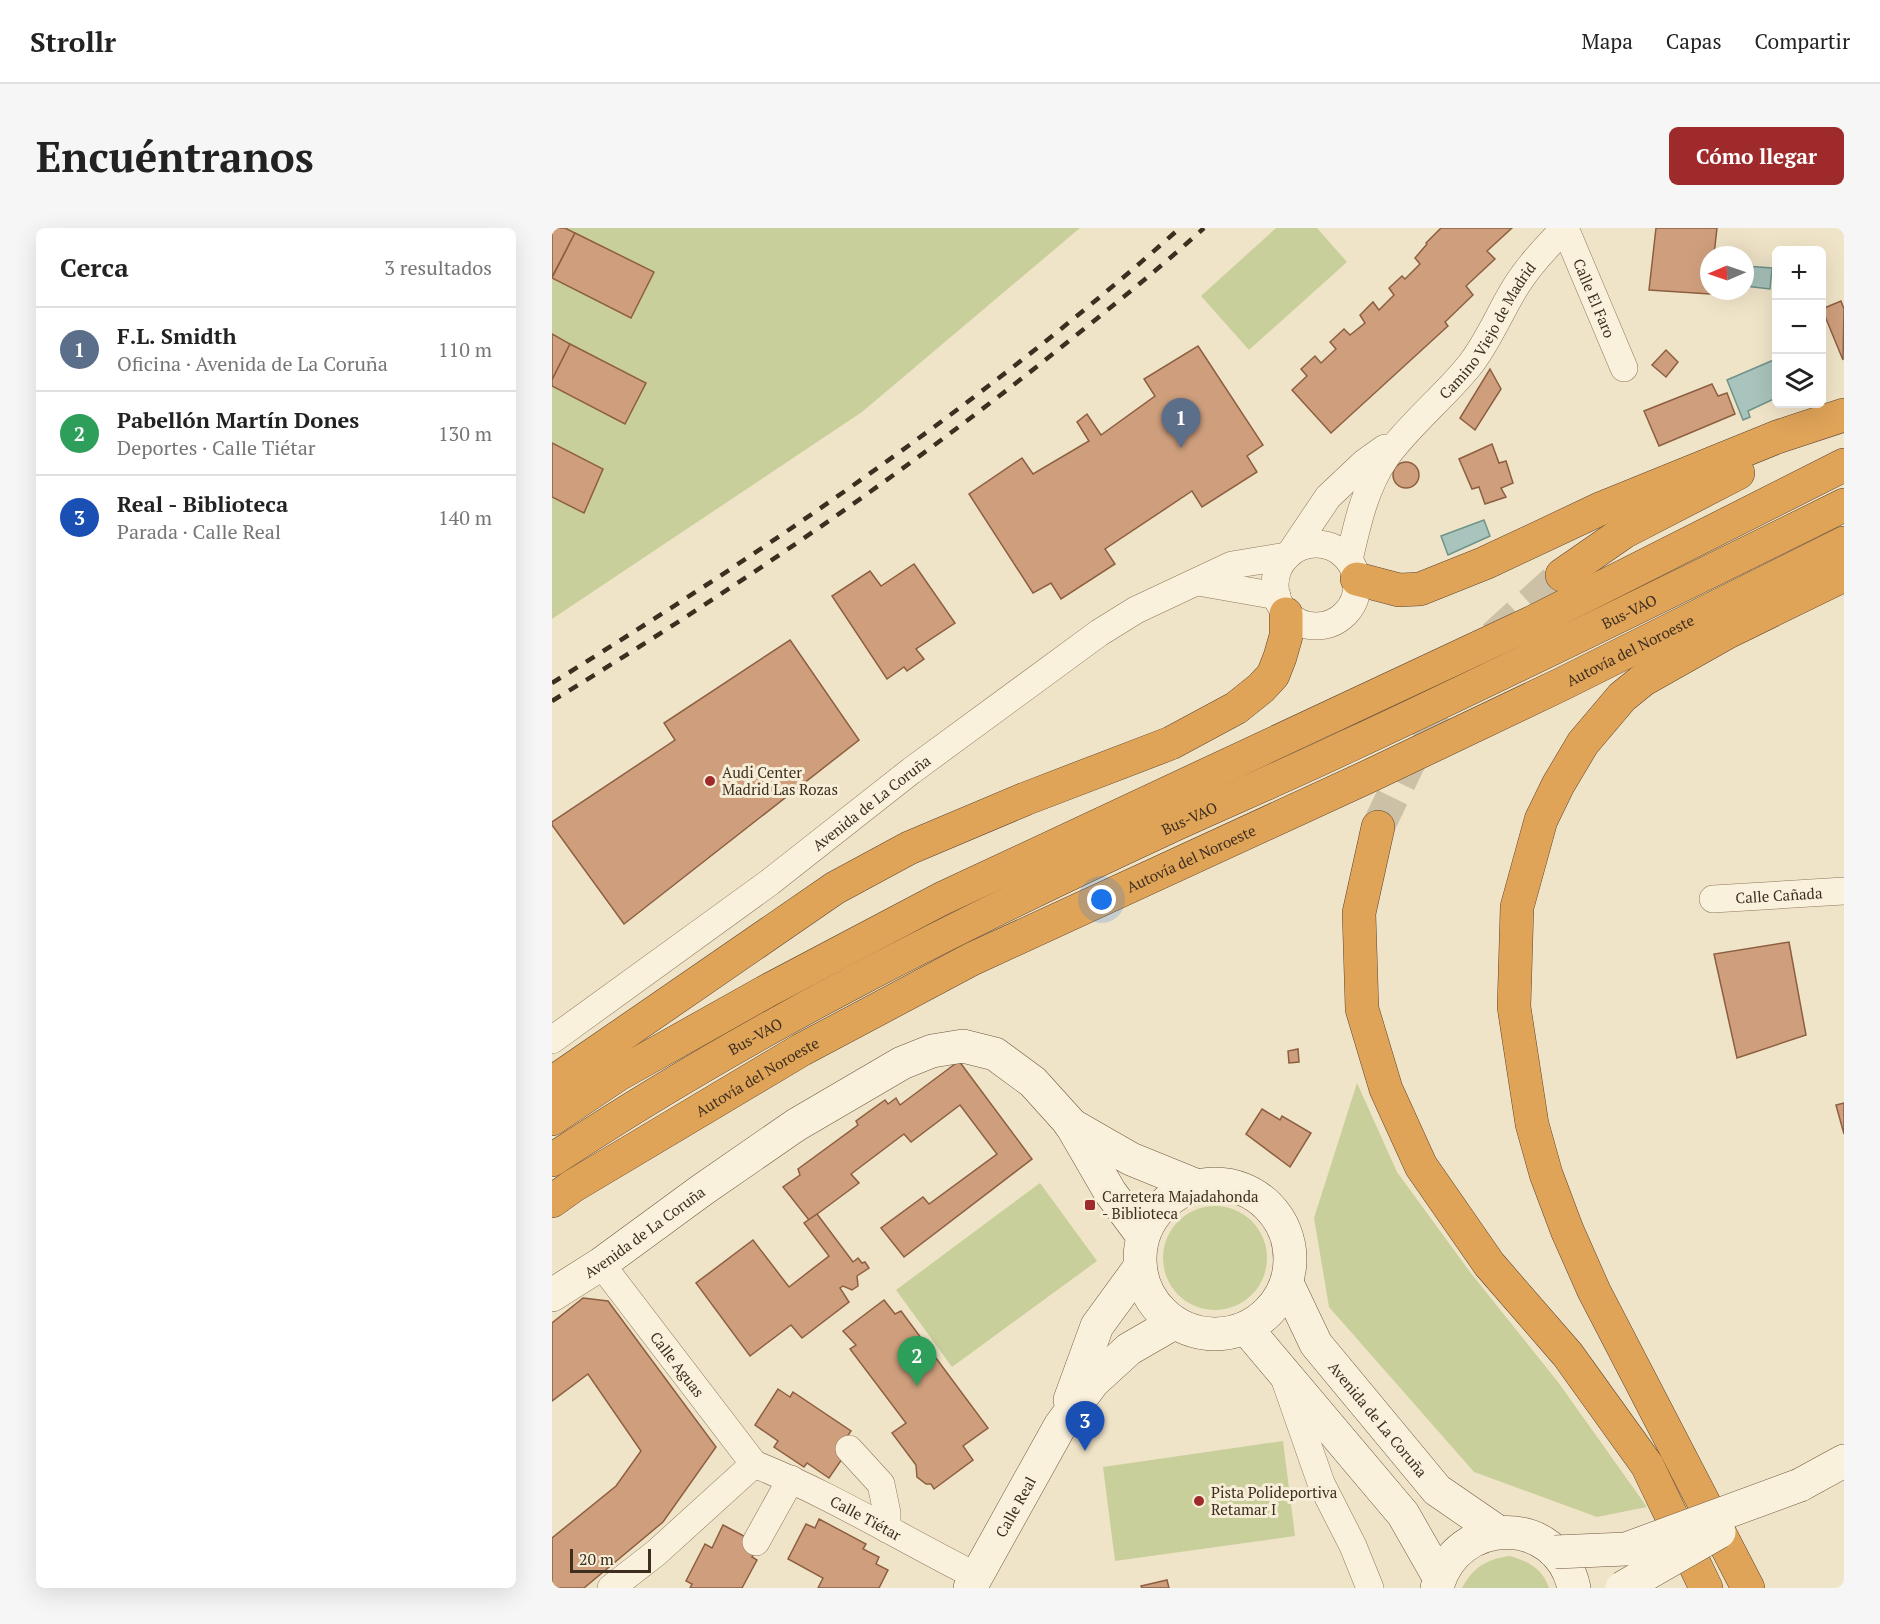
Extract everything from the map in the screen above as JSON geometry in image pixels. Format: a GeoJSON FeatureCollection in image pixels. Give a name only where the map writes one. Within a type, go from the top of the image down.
{"type":"FeatureCollection","features":[{"type":"Feature","properties":{"kind":"highway"},"geometry":{"type":"LineString","coordinates":[[1353,570],[1399,590],[1420,590],[1485,563],[1602,508],[1777,437],[1844,417]]}},
{"type":"Feature","properties":{"kind":"highway"},"geometry":{"type":"LineString","coordinates":[[1562,575],[1624,532],[1844,417]]}},
{"type":"Feature","properties":{"kind":"highway"},"geometry":{"type":"LineString","coordinates":[[552,1119],[640,1063],[765,992],[941,899],[1531,623],[1844,465]]}},
{"type":"Feature","properties":{"kind":"highway","name":"Bus-VAO"},"geometry":{"type":"LineString","coordinates":[[552,1160],[732,1048],[975,921],[1168,828],[1536,657],[1844,506]]}},
{"type":"Feature","properties":{"kind":"highway","name":"Autovía del Noroeste"},"geometry":{"type":"LineString","coordinates":[[552,1201],[573,1186],[801,1050],[972,959],[1365,778],[1562,684],[1844,543]]}},
{"type":"Feature","properties":{"kind":"highway"},"geometry":{"type":"LineString","coordinates":[[1748,1588],[1594,1291],[1567,1230],[1546,1174],[1532,1124],[1514,1007],[1517,907],[1541,820],[1558,784],[1583,743],[1622,697],[1643,680],[1728,632],[1844,575]]}},
{"type":"Feature","properties":{"kind":"highway"},"geometry":{"type":"LineString","coordinates":[[552,1083],[835,888],[909,848],[1025,799],[1171,743],[1236,708],[1273,675],[1286,636],[1281,605]]}},
{"type":"Feature","properties":{"kind":"highway"},"geometry":{"type":"LineString","coordinates":[[1378,827],[1359,913],[1362,1009],[1386,1089],[1422,1166],[1489,1264],[1568,1355],[1647,1464],[1685,1521],[1721,1588]]}},
{"type":"Feature","properties":{"kind":"highway"},"geometry":{"type":"LineString","coordinates":[[1647,1464],[1706,1588]]}},
{"type":"Feature","properties":{"kind":"street","name":"Calle El Faro"},"geometry":{"type":"LineString","coordinates":[[1565,228],[1624,368]]}},
{"type":"Feature","properties":{"kind":"street","name":"Camino Viejo de Madrid"},"geometry":{"type":"LineString","coordinates":[[1353,570],[1356,528],[1374,477],[1407,431],[1470,365],[1518,283],[1540,254],[1565,228]]}},
{"type":"Feature","properties":{"kind":"street","name":"Camino Viejo de Madrid"},"geometry":{"type":"LineString","coordinates":[[1289,554],[1328,496],[1364,463],[1407,431]]}},
{"type":"Feature","properties":{"kind":"street"},"geometry":{"type":"LineString","coordinates":[[1198,582],[1281,605],[1298,622],[1312,627],[1327,626],[1341,619],[1351,608],[1357,594],[1353,570],[1332,547],[1322,544],[1301,547],[1289,554],[1276,575],[1281,605]]}},
{"type":"Feature","properties":{"kind":"street","name":"Avenida de La Coruña"},"geometry":{"type":"LineString","coordinates":[[552,1040],[770,882],[911,771],[1061,659],[1136,610],[1232,565],[1289,554]]}},
{"type":"Feature","properties":{"kind":"street","name":"Calle Cañada"},"geometry":{"type":"LineString","coordinates":[[1713,899],[1844,891]]}},
{"type":"Feature","properties":{"kind":"street","name":"Avenida de La Coruña"},"geometry":{"type":"LineString","coordinates":[[552,1295],[601,1264],[796,1125],[902,1063],[932,1051],[963,1046],[996,1054],[1033,1082],[1070,1124],[1110,1192],[1142,1235]]}},
{"type":"Feature","properties":{"kind":"street","name":"Avenida de La Coruña"},"geometry":{"type":"LineString","coordinates":[[1070,1124],[1131,1159],[1195,1185]]}},
{"type":"Feature","properties":{"kind":"street"},"geometry":{"type":"LineString","coordinates":[[1222,1183],[1248,1190],[1270,1207],[1285,1229],[1291,1256],[1287,1283],[1271,1309],[1264,1317],[1246,1328],[1222,1335],[1197,1333],[1174,1323],[1157,1308],[1145,1289],[1140,1267],[1142,1235],[1158,1209],[1174,1194],[1195,1185],[1222,1183]]}},
{"type":"Feature","properties":{"kind":"street","name":"Calle Aguas"},"geometry":{"type":"LineString","coordinates":[[601,1264],[754,1464]]}},
{"type":"Feature","properties":{"kind":"street","name":"Calle Real"},"geometry":{"type":"LineString","coordinates":[[1060,1426],[1096,1326],[1140,1267]]}},
{"type":"Feature","properties":{"kind":"street","name":"Avenida de La Coruña"},"geometry":{"type":"LineString","coordinates":[[1287,1283],[1316,1344],[1437,1490],[1498,1532]]}},
{"type":"Feature","properties":{"kind":"street","name":"Calle Real"},"geometry":{"type":"LineString","coordinates":[[973,1582],[1060,1426],[1093,1382],[1130,1349],[1174,1323]]}},
{"type":"Feature","properties":{"kind":"street"},"geometry":{"type":"LineString","coordinates":[[1246,1328],[1403,1514],[1438,1583]]}},
{"type":"Feature","properties":{"kind":"street"},"geometry":{"type":"LineString","coordinates":[[1282,1371],[1321,1483],[1353,1546],[1370,1588]]}},
{"type":"Feature","properties":{"kind":"street"},"geometry":{"type":"LineString","coordinates":[[849,1449],[881,1484],[887,1513],[887,1529]]}},
{"type":"Feature","properties":{"kind":"street"},"geometry":{"type":"LineString","coordinates":[[1622,1588],[1844,1461]]}},
{"type":"Feature","properties":{"kind":"street"},"geometry":{"type":"LineString","coordinates":[[611,1588],[656,1553],[754,1464]]}},
{"type":"Feature","properties":{"kind":"street","name":"Calle Tiétar"},"geometry":{"type":"LineString","coordinates":[[754,1464],[791,1479],[887,1529],[973,1582]]}},
{"type":"Feature","properties":{"kind":"street"},"geometry":{"type":"LineString","coordinates":[[756,1542],[791,1479]]}},
{"type":"Feature","properties":{"kind":"street"},"geometry":{"type":"LineString","coordinates":[[1555,1552],[1626,1549],[1800,1485]]}},
{"type":"Feature","properties":{"kind":"street"},"geometry":{"type":"LineString","coordinates":[[1438,1583],[1446,1563],[1469,1542],[1498,1532],[1514,1532],[1529,1536],[1555,1552],[1566,1567],[1574,1588]]}},
{"type":"Feature","properties":{"kind":"green space"},"geometry":{"type":"Polygon","coordinates":[[[552,228],[1080,228],[862,412],[552,619],[552,228]]]}},
{"type":"Feature","properties":{"kind":"green space"},"geometry":{"type":"Polygon","coordinates":[[[1276,228],[1317,228],[1347,262],[1249,350],[1201,296],[1276,228]]]}},
{"type":"Feature","properties":{"kind":"green space"},"geometry":{"type":"Polygon","coordinates":[[[1357,1083],[1397,1172],[1470,1272],[1558,1382],[1647,1507],[1597,1517],[1474,1472],[1329,1307],[1314,1218],[1357,1083]]]}},
{"type":"Feature","properties":{"kind":"green space"},"geometry":{"type":"Polygon","coordinates":[[[1040,1183],[1097,1261],[952,1367],[896,1290],[1040,1183]]]}},
{"type":"Feature","properties":{"kind":"green space"},"geometry":{"type":"Polygon","coordinates":[[[1215,1206],[1235,1210],[1252,1221],[1263,1238],[1267,1258],[1263,1278],[1252,1295],[1235,1306],[1215,1310],[1195,1306],[1178,1295],[1167,1278],[1163,1258],[1167,1238],[1178,1221],[1195,1210],[1215,1206]]]}},
{"type":"Feature","properties":{"kind":"green space","name":"Pista Polideportiva Retamar I"},"geometry":{"type":"Polygon","coordinates":[[[1283,1441],[1295,1536],[1115,1561],[1103,1467],[1283,1441]]]}},
{"type":"Feature","properties":{"kind":"green space"},"geometry":{"type":"Polygon","coordinates":[[[1510,1556],[1523,1560],[1539,1571],[1549,1588],[1462,1588],[1476,1569],[1482,1565],[1494,1559],[1510,1556]]]}},
{"type":"Feature","properties":{"kind":"water"},"geometry":{"type":"Polygon","coordinates":[[[1754,267],[1772,268],[1770,289],[1754,287],[1754,267]]]}},
{"type":"Feature","properties":{"kind":"water"},"geometry":{"type":"Polygon","coordinates":[[[1772,361],[1772,400],[1748,411],[1750,417],[1743,420],[1727,380],[1772,361]]]}},
{"type":"Feature","properties":{"kind":"water"},"geometry":{"type":"Polygon","coordinates":[[[1484,520],[1490,536],[1448,555],[1441,536],[1484,520]]]}},
{"type":"Feature","properties":{"kind":"building"},"geometry":{"type":"Polygon","coordinates":[[[552,228],[565,228],[575,233],[552,277],[552,228]]]}},
{"type":"Feature","properties":{"kind":"building"},"geometry":{"type":"Polygon","coordinates":[[[1441,228],[1512,228],[1487,251],[1495,259],[1466,286],[1473,295],[1445,322],[1448,326],[1331,433],[1292,390],[1307,376],[1301,369],[1315,356],[1321,363],[1336,349],[1330,342],[1344,329],[1350,335],[1365,323],[1360,315],[1373,302],[1379,310],[1394,295],[1389,288],[1402,276],[1405,279],[1420,264],[1415,258],[1441,228]]]}},
{"type":"Feature","properties":{"kind":"building"},"geometry":{"type":"Polygon","coordinates":[[[1656,228],[1717,228],[1715,246],[1700,246],[1700,293],[1649,290],[1656,228]]]}},
{"type":"Feature","properties":{"kind":"building"},"geometry":{"type":"Polygon","coordinates":[[[575,233],[654,272],[631,318],[552,278],[575,233]]]}},
{"type":"Feature","properties":{"kind":"building"},"geometry":{"type":"Polygon","coordinates":[[[1841,301],[1844,309],[1843,360],[1826,319],[1826,307],[1841,301]]]}},
{"type":"Feature","properties":{"kind":"building"},"geometry":{"type":"Polygon","coordinates":[[[552,334],[570,344],[552,380],[552,334]]]}},
{"type":"Feature","properties":{"kind":"building"},"geometry":{"type":"Polygon","coordinates":[[[570,344],[646,383],[625,424],[552,386],[552,380],[570,344]]]}},
{"type":"Feature","properties":{"kind":"building"},"geometry":{"type":"Polygon","coordinates":[[[1198,346],[1263,445],[1247,456],[1257,472],[1202,507],[1192,491],[1105,549],[1115,564],[1061,599],[1051,583],[1033,593],[969,494],[1022,458],[1033,474],[1089,441],[1077,422],[1087,414],[1101,435],[1155,396],[1144,379],[1198,346]]]}},
{"type":"Feature","properties":{"kind":"building"},"geometry":{"type":"Polygon","coordinates":[[[1666,350],[1678,362],[1666,377],[1652,365],[1666,350]]]}},
{"type":"Feature","properties":{"kind":"building"},"geometry":{"type":"Polygon","coordinates":[[[1490,369],[1501,389],[1475,430],[1460,418],[1490,369]]]}},
{"type":"Feature","properties":{"kind":"building"},"geometry":{"type":"Polygon","coordinates":[[[1712,384],[1718,396],[1727,393],[1735,414],[1659,446],[1644,411],[1712,384]]]}},
{"type":"Feature","properties":{"kind":"building"},"geometry":{"type":"Polygon","coordinates":[[[552,443],[603,469],[584,513],[552,497],[552,443]]]}},
{"type":"Feature","properties":{"kind":"building"},"geometry":{"type":"Polygon","coordinates":[[[1492,444],[1499,463],[1506,461],[1513,483],[1501,488],[1506,497],[1485,504],[1479,487],[1472,489],[1459,459],[1492,444]]]}},
{"type":"Feature","properties":{"kind":"building"},"geometry":{"type":"Polygon","coordinates":[[[1406,462],[1415,466],[1419,475],[1415,484],[1406,488],[1397,484],[1393,475],[1397,466],[1406,462]]]}},
{"type":"Feature","properties":{"kind":"building"},"geometry":{"type":"Polygon","coordinates":[[[914,564],[955,623],[916,649],[924,659],[907,671],[904,667],[887,679],[832,596],[870,571],[881,586],[914,564]]]}},
{"type":"Feature","properties":{"kind":"building","name":"Audi Center Madrid Las Rozas"},"geometry":{"type":"Polygon","coordinates":[[[790,640],[859,740],[624,924],[552,822],[675,740],[664,723],[790,640]]]}},
{"type":"Feature","properties":{"kind":"building"},"geometry":{"type":"Polygon","coordinates":[[[1789,942],[1806,1035],[1737,1058],[1714,954],[1789,942]]]}},
{"type":"Feature","properties":{"kind":"building"},"geometry":{"type":"Polygon","coordinates":[[[1298,1049],[1299,1062],[1289,1063],[1288,1051],[1298,1049]]]}},
{"type":"Feature","properties":{"kind":"building"},"geometry":{"type":"Polygon","coordinates":[[[959,1061],[1032,1159],[904,1257],[881,1228],[923,1197],[929,1204],[997,1154],[960,1105],[911,1142],[904,1134],[851,1174],[859,1183],[809,1220],[783,1187],[800,1175],[798,1169],[858,1125],[856,1121],[885,1100],[888,1104],[896,1098],[900,1105],[959,1061]]]}},
{"type":"Feature","properties":{"kind":"building"},"geometry":{"type":"Polygon","coordinates":[[[1844,1103],[1844,1134],[1836,1105],[1844,1103]]]}},
{"type":"Feature","properties":{"kind":"building"},"geometry":{"type":"Polygon","coordinates":[[[1262,1109],[1280,1120],[1282,1116],[1311,1133],[1290,1167],[1246,1134],[1262,1109]]]}},
{"type":"Feature","properties":{"kind":"building"},"geometry":{"type":"Polygon","coordinates":[[[817,1214],[853,1262],[858,1258],[869,1268],[857,1276],[858,1286],[852,1290],[843,1286],[840,1288],[849,1302],[802,1338],[791,1325],[750,1356],[696,1283],[753,1240],[789,1287],[829,1256],[804,1223],[817,1214]]]}},
{"type":"Feature","properties":{"kind":"building"},"geometry":{"type":"Polygon","coordinates":[[[583,1298],[608,1301],[716,1447],[663,1522],[584,1588],[552,1588],[552,1538],[616,1486],[641,1451],[588,1374],[552,1401],[552,1323],[583,1298]]]}},
{"type":"Feature","properties":{"kind":"building"},"geometry":{"type":"Polygon","coordinates":[[[884,1300],[895,1314],[901,1311],[988,1428],[963,1446],[973,1460],[934,1489],[931,1484],[926,1484],[917,1477],[916,1465],[892,1433],[906,1423],[850,1349],[856,1345],[843,1331],[884,1300]]]}},
{"type":"Feature","properties":{"kind":"building"},"geometry":{"type":"Polygon","coordinates":[[[778,1389],[790,1397],[793,1392],[851,1431],[846,1438],[853,1443],[829,1478],[807,1463],[804,1467],[774,1447],[778,1441],[755,1425],[778,1389]]]}},
{"type":"Feature","properties":{"kind":"building"},"geometry":{"type":"Polygon","coordinates":[[[819,1519],[866,1544],[863,1549],[879,1557],[876,1564],[888,1570],[879,1588],[818,1588],[823,1578],[788,1559],[806,1524],[815,1528],[819,1519]]]}},
{"type":"Feature","properties":{"kind":"building"},"geometry":{"type":"Polygon","coordinates":[[[723,1525],[759,1544],[752,1557],[757,1560],[742,1588],[690,1588],[692,1584],[686,1581],[705,1544],[712,1548],[723,1525]]]}},
{"type":"Feature","properties":{"kind":"building"},"geometry":{"type":"Polygon","coordinates":[[[1167,1580],[1169,1588],[1142,1588],[1141,1586],[1167,1580]]]}},
{"type":"Feature","properties":{"kind":"tunnel"},"geometry":{"type":"LineString","coordinates":[[1494,637],[1562,575]]}},
{"type":"Feature","properties":{"kind":"tunnel"},"geometry":{"type":"LineString","coordinates":[[1378,827],[1428,723],[1451,690]]}},
{"type":"Feature","properties":{"kind":"railway"},"geometry":{"type":"LineString","coordinates":[[552,683],[716,579],[876,469],[1031,353],[1180,228]]}},
{"type":"Feature","properties":{"kind":"railway"},"geometry":{"type":"LineString","coordinates":[[552,701],[754,572],[885,481],[1013,386],[1204,228]]}},
{"type":"Feature","properties":{"kind":"place","name":"F.L. Smidth"},"geometry":{"type":"Point","coordinates":[1181,448]}},
{"type":"Feature","properties":{"kind":"place","name":"Audi Center Madrid Las Rozas"},"geometry":{"type":"Point","coordinates":[710,781]}},
{"type":"Feature","properties":{"kind":"place","name":"Carretera Majadahonda - Biblioteca"},"geometry":{"type":"Point","coordinates":[1090,1205]}},
{"type":"Feature","properties":{"kind":"place","name":"Pabellón Martín Dones"},"geometry":{"type":"Point","coordinates":[917,1386]}},
{"type":"Feature","properties":{"kind":"place","name":"Real - Biblioteca"},"geometry":{"type":"Point","coordinates":[1085,1451]}},
{"type":"Feature","properties":{"kind":"place","name":"Pista Polideportiva Retamar I"},"geometry":{"type":"Point","coordinates":[1199,1501]}}]}
